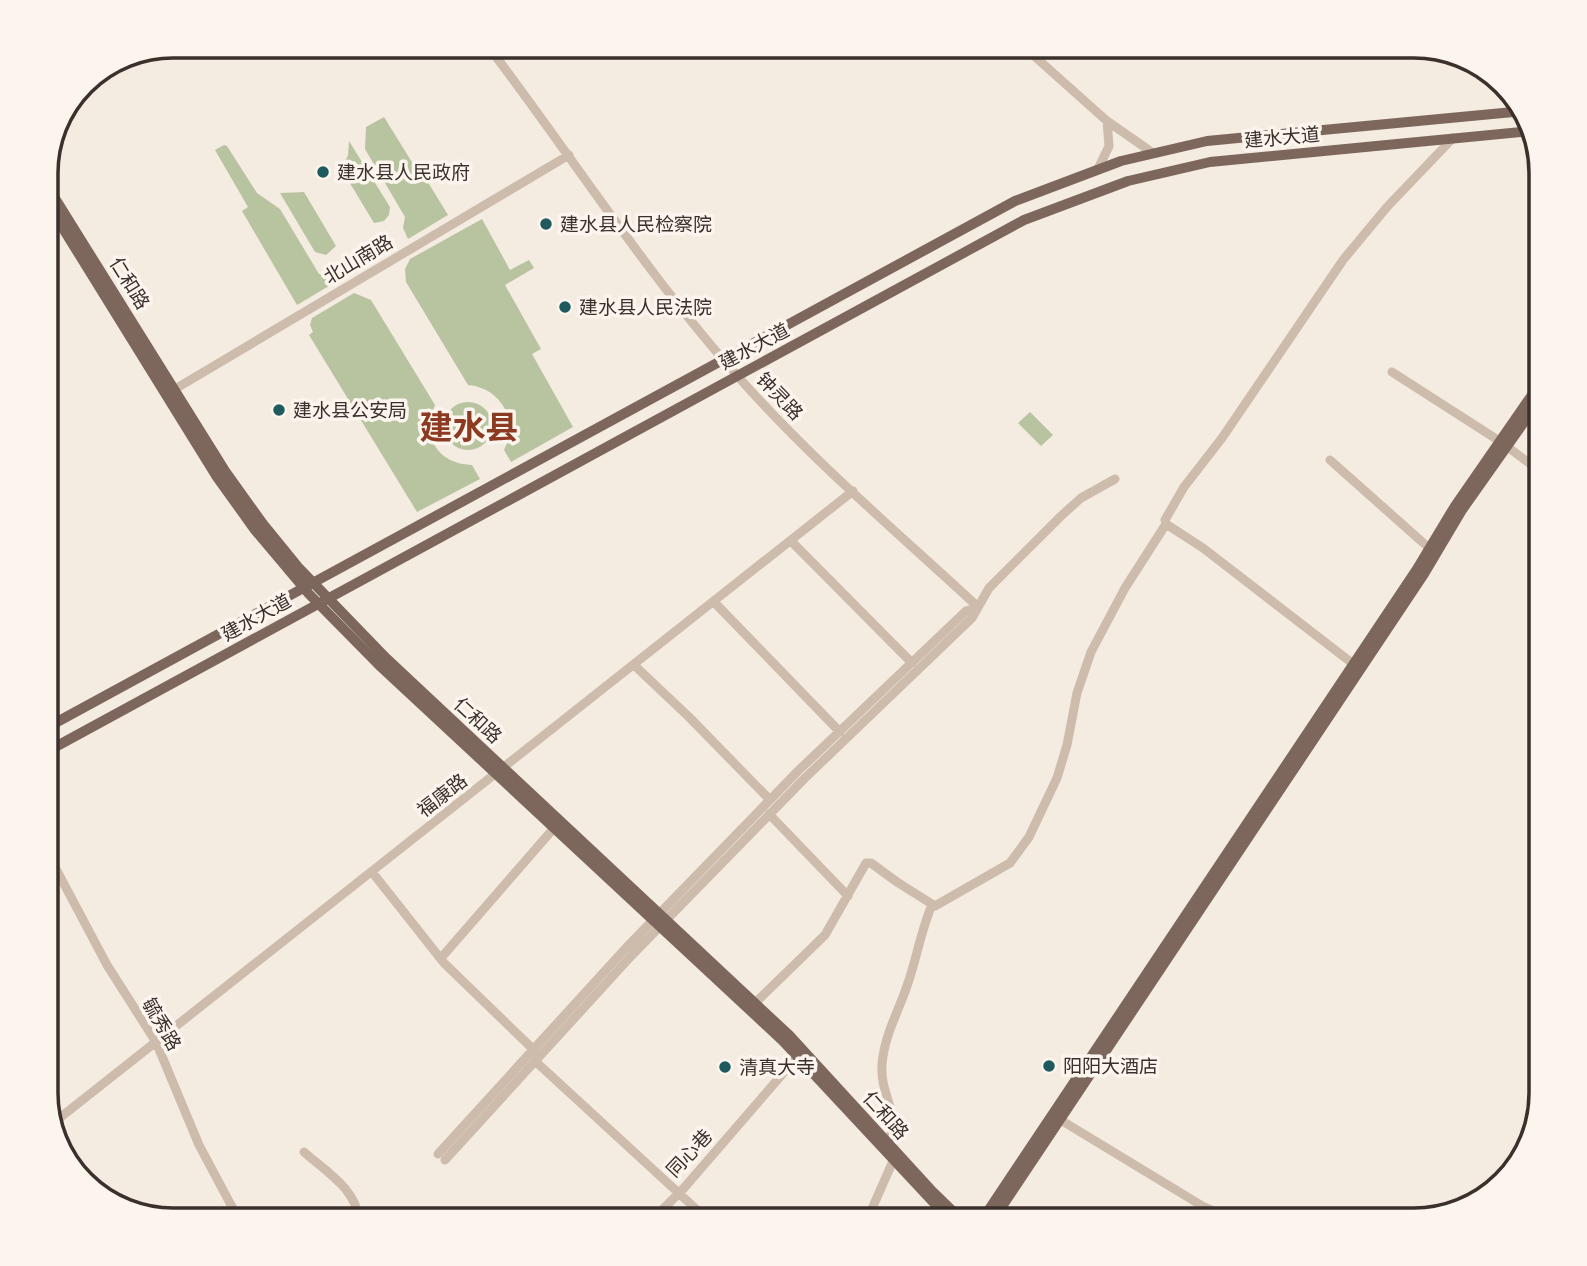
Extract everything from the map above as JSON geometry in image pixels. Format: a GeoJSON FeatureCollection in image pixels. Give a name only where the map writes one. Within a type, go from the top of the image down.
{"type":"FeatureCollection","features":[{"type":"Feature","properties":{"kind":"main road","name":"建水大道"},"geometry":{"type":"LineString","coordinates":[[58,721],[1015,201],[1098,169],[1153,153],[1226,138],[1512,112]]}},
{"type":"Feature","properties":{"kind":"main road","name":"建水大道"},"geometry":{"type":"LineString","coordinates":[[58,745],[1024,220],[1128,181],[1228,159],[1521,132]]}},
{"type":"Feature","properties":{"kind":"main road","name":"仁和路"},"geometry":{"type":"LineString","coordinates":[[58,204],[242,512],[379,665],[500,771],[660,919],[798,1056],[938,1208]]}},
{"type":"Feature","properties":{"kind":"main road","name":"仁和路"},"geometry":{"type":"LineString","coordinates":[[58,219],[170,392]]}},
{"type":"Feature","properties":{"kind":"main road"},"geometry":{"type":"LineString","coordinates":[[990,1208],[1287,769],[1424,574],[1529,403]]}},
{"type":"Feature","properties":{"kind":"main road"},"geometry":{"type":"LineString","coordinates":[[1001,1208],[1455,506],[1529,414]]}},
{"type":"Feature","properties":{"kind":"main road","name":"仁和路"},"geometry":{"type":"LineString","coordinates":[[500,771],[554,828],[755,1003],[807,1054],[950,1208]]}},
{"type":"Feature","properties":{"kind":"street","name":"钟灵路"},"geometry":{"type":"LineString","coordinates":[[497,58],[664,286],[736,375],[785,428],[978,607]]}},
{"type":"Feature","properties":{"kind":"street"},"geometry":{"type":"LineString","coordinates":[[1036,58],[1107,121],[1153,153]]}},
{"type":"Feature","properties":{"kind":"street"},"geometry":{"type":"LineString","coordinates":[[1098,169],[1109,146],[1107,121]]}},
{"type":"Feature","properties":{"kind":"street"},"geometry":{"type":"LineString","coordinates":[[755,1003],[825,935],[866,863],[870,862],[935,906],[1010,863],[1029,838],[1057,778],[1067,745],[1077,693],[1099,634],[1166,524],[1165,520],[1184,487],[1277,360],[1343,260],[1387,207],[1453,138]]}},
{"type":"Feature","properties":{"kind":"street","name":"北山南路"},"geometry":{"type":"LineString","coordinates":[[170,392],[569,155]]}},
{"type":"Feature","properties":{"kind":"street"},"geometry":{"type":"LineString","coordinates":[[1392,372],[1529,462]]}},
{"type":"Feature","properties":{"kind":"street"},"geometry":{"type":"LineString","coordinates":[[1330,460],[1429,548]]}},
{"type":"Feature","properties":{"kind":"street"},"geometry":{"type":"LineString","coordinates":[[660,919],[972,618],[989,588],[1061,516],[1081,498],[1115,479]]}},
{"type":"Feature","properties":{"kind":"street","name":"福康路"},"geometry":{"type":"LineString","coordinates":[[61,1117],[853,491]]}},
{"type":"Feature","properties":{"kind":"street"},"geometry":{"type":"LineString","coordinates":[[1166,524],[1203,548],[1352,663]]}},
{"type":"Feature","properties":{"kind":"street"},"geometry":{"type":"LineString","coordinates":[[791,541],[912,663]]}},
{"type":"Feature","properties":{"kind":"street"},"geometry":{"type":"LineString","coordinates":[[714,602],[840,732]]}},
{"type":"Feature","properties":{"kind":"street"},"geometry":{"type":"LineString","coordinates":[[442,1157],[770,800],[966,611],[978,607]]}},
{"type":"Feature","properties":{"kind":"street"},"geometry":{"type":"LineString","coordinates":[[634,665],[770,800]]}},
{"type":"Feature","properties":{"kind":"street"},"geometry":{"type":"LineString","coordinates":[[769,814],[848,896]]}},
{"type":"Feature","properties":{"kind":"street"},"geometry":{"type":"LineString","coordinates":[[440,958],[554,828]]}},
{"type":"Feature","properties":{"kind":"street","name":"同心巷"},"geometry":{"type":"LineString","coordinates":[[372,872],[440,958],[678,1193],[798,1056]]}},
{"type":"Feature","properties":{"kind":"street","name":"毓秀路"},"geometry":{"type":"LineString","coordinates":[[58,873],[107,965],[156,1042],[199,1145],[233,1208]]}},
{"type":"Feature","properties":{"kind":"street"},"geometry":{"type":"LineString","coordinates":[[888,1144],[894,1120],[883,1077],[884,1052],[932,905]]}},
{"type":"Feature","properties":{"kind":"street"},"geometry":{"type":"LineString","coordinates":[[1059,1119],[1206,1208]]}},
{"type":"Feature","properties":{"kind":"street"},"geometry":{"type":"LineString","coordinates":[[304,1152],[349,1194],[356,1208]]}},
{"type":"Feature","properties":{"kind":"street"},"geometry":{"type":"LineString","coordinates":[[872,1208],[893,1161]]}},
{"type":"Feature","properties":{"kind":"street"},"geometry":{"type":"LineString","coordinates":[[664,1208],[678,1193],[695,1208]]}},
{"type":"Feature","properties":{"kind":"green space"},"geometry":{"type":"Polygon","coordinates":[[[384,117],[448,215],[408,239],[403,228],[405,217],[365,149],[366,127],[384,117]]]}},
{"type":"Feature","properties":{"kind":"green space"},"geometry":{"type":"Polygon","coordinates":[[[349,141],[390,207],[389,215],[384,221],[374,223],[342,170],[348,155],[349,141]]]}},
{"type":"Feature","properties":{"kind":"green space"},"geometry":{"type":"Polygon","coordinates":[[[224,145],[257,193],[280,209],[319,274],[331,269],[339,280],[297,305],[242,211],[248,207],[215,150],[224,145]]]}},
{"type":"Feature","properties":{"kind":"green space"},"geometry":{"type":"Polygon","coordinates":[[[304,192],[336,246],[326,255],[315,252],[280,193],[304,192]]]}},
{"type":"Feature","properties":{"kind":"green space"},"geometry":{"type":"Polygon","coordinates":[[[482,219],[510,270],[529,260],[534,268],[505,285],[541,349],[532,354],[573,427],[511,462],[504,450],[509,428],[504,407],[490,392],[468,385],[406,282],[405,269],[410,259],[482,219]]]}},
{"type":"Feature","properties":{"kind":"green space"},"geometry":{"type":"Polygon","coordinates":[[[354,293],[371,300],[435,405],[430,427],[435,446],[449,460],[472,465],[480,479],[417,512],[309,335],[313,332],[310,325],[312,318],[354,293]]]}},
{"type":"Feature","properties":{"kind":"green space"},"geometry":{"type":"Polygon","coordinates":[[[468,402],[485,409],[492,426],[485,443],[468,450],[451,443],[444,426],[451,409],[468,402]]]}},
{"type":"Feature","properties":{"kind":"green space"},"geometry":{"type":"Polygon","coordinates":[[[1030,412],[1053,435],[1041,446],[1018,423],[1030,412]]]}},
{"type":"Feature","properties":{"kind":"place","name":"建水县人民政府"},"geometry":{"type":"Point","coordinates":[323,172]}},
{"type":"Feature","properties":{"kind":"place","name":"建水县人民检察院"},"geometry":{"type":"Point","coordinates":[546,224]}},
{"type":"Feature","properties":{"kind":"place","name":"建水县人民法院"},"geometry":{"type":"Point","coordinates":[565,307]}},
{"type":"Feature","properties":{"kind":"place","name":"建水县公安局"},"geometry":{"type":"Point","coordinates":[279,410]}},
{"type":"Feature","properties":{"kind":"place","name":"阳阳大酒店"},"geometry":{"type":"Point","coordinates":[1049,1066]}},
{"type":"Feature","properties":{"kind":"place","name":"清真大寺"},"geometry":{"type":"Point","coordinates":[725,1067]}},
{"type":"Feature","properties":{"kind":"district","name":"建水县"},"geometry":{"type":"Point","coordinates":[469,426]}}]}
